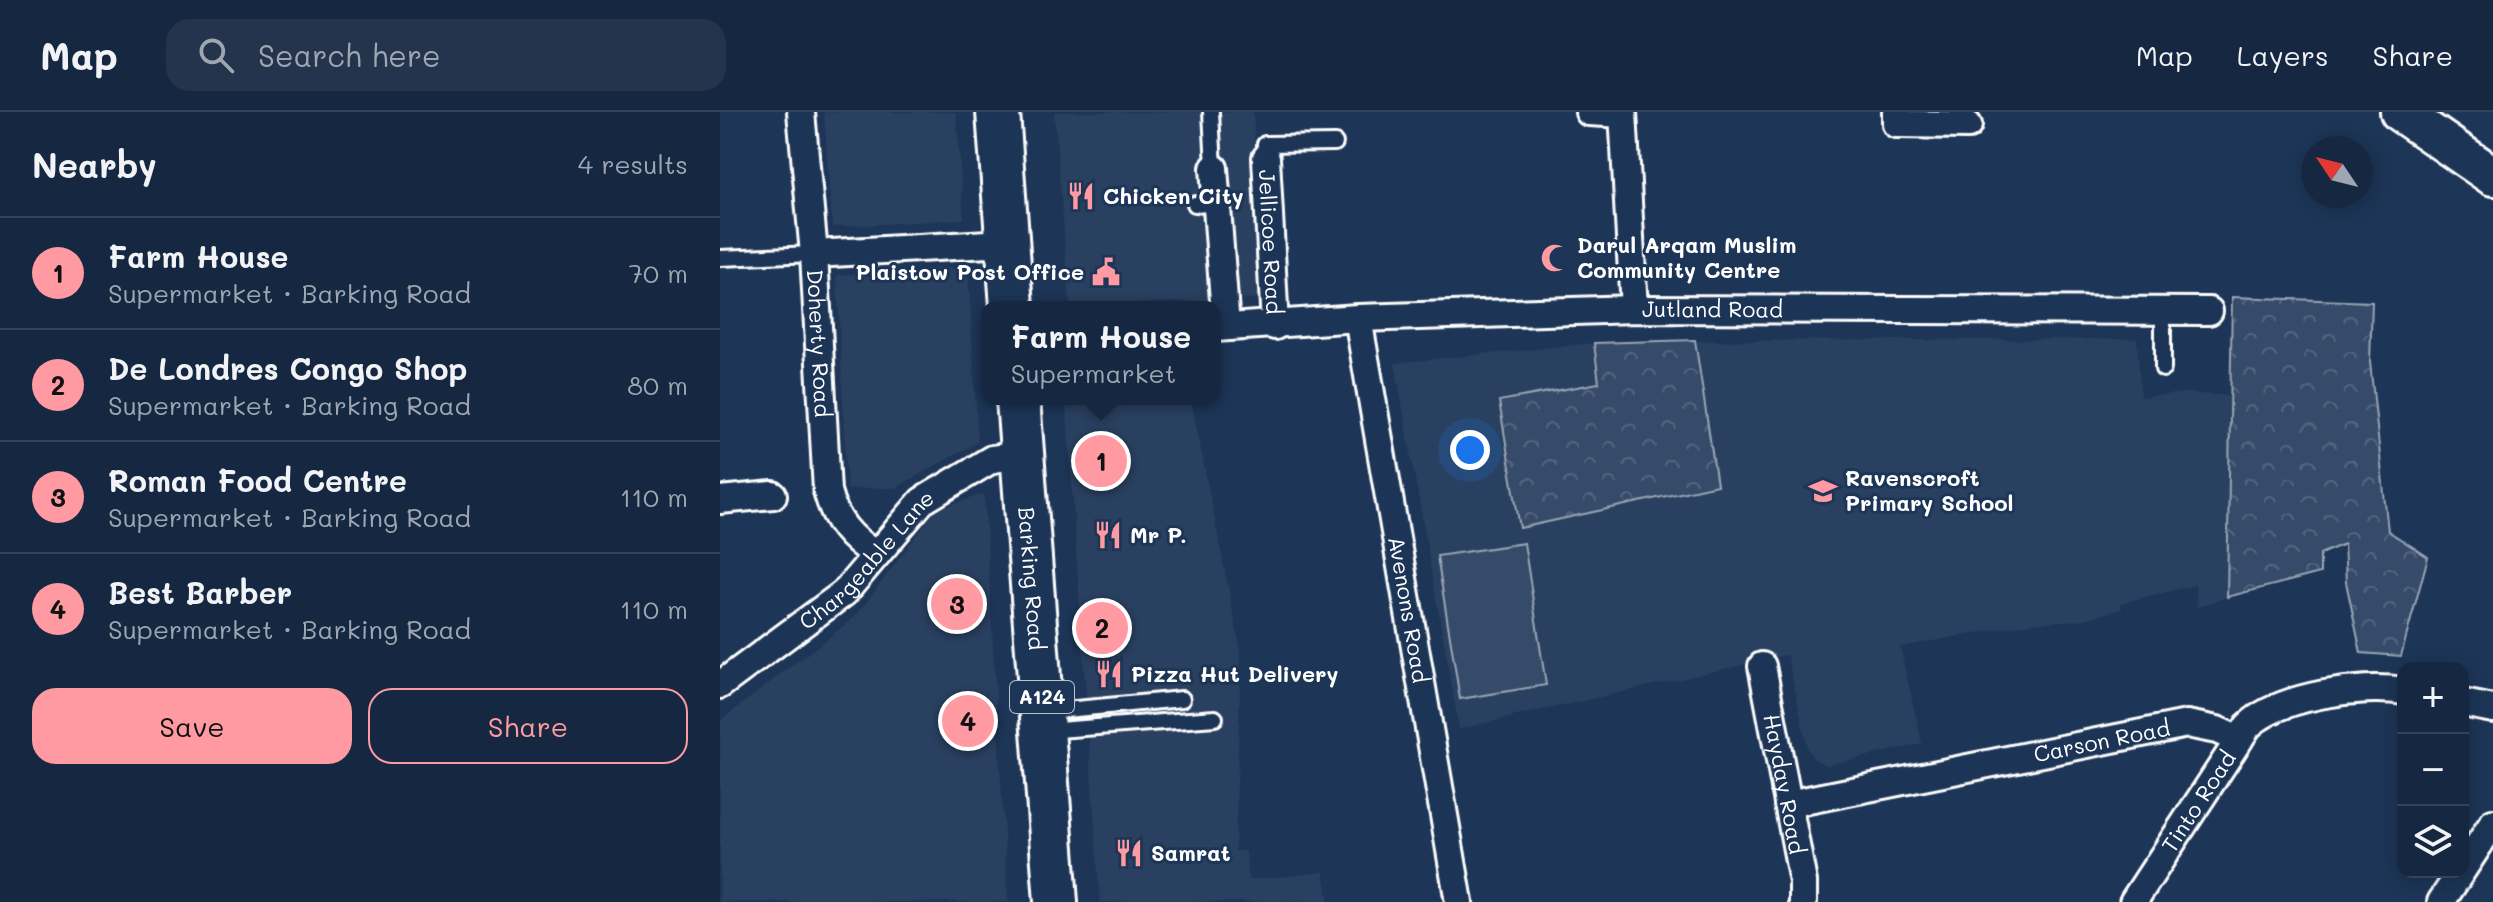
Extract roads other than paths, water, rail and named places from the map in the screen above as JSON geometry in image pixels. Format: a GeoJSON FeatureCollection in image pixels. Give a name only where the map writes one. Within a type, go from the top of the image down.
{"type":"FeatureCollection","features":[{"type":"Feature","properties":{"kind":"main road"},"geometry":{"type":"LineString","coordinates":[[998,112],[1011,301]]}},
{"type":"Feature","properties":{"kind":"main road","name":"Barking Road"},"geometry":{"type":"LineString","coordinates":[[1018,405],[1056,902]]}},
{"type":"Feature","properties":{"kind":"street","name":"Doherty Road"},"geometry":{"type":"LineString","coordinates":[[801,112],[814,254],[827,491],[833,513],[848,533],[876,555]]}},
{"type":"Feature","properties":{"kind":"street"},"geometry":{"type":"LineString","coordinates":[[1589,112],[1623,113],[1634,309]]}},
{"type":"Feature","properties":{"kind":"street"},"geometry":{"type":"LineString","coordinates":[[1896,112],[1896,124],[1968,125]]}},
{"type":"Feature","properties":{"kind":"street"},"geometry":{"type":"LineString","coordinates":[[2400,112],[2493,176]]}},
{"type":"Feature","properties":{"kind":"street","name":"Jellicoe Road"},"geometry":{"type":"LineString","coordinates":[[1266,158],[1275,326]]}},
{"type":"Feature","properties":{"kind":"street"},"geometry":{"type":"LineString","coordinates":[[1214,168],[1206,205],[1217,301]]}},
{"type":"Feature","properties":{"kind":"street"},"geometry":{"type":"LineString","coordinates":[[814,254],[1006,243]]}},
{"type":"Feature","properties":{"kind":"street","name":"Jutland Road"},"geometry":{"type":"LineString","coordinates":[[1221,328],[1358,318],[1634,309],[2209,311]]}},
{"type":"Feature","properties":{"kind":"street","name":"Avenons Road"},"geometry":{"type":"LineString","coordinates":[[1358,318],[1459,902]]}},
{"type":"Feature","properties":{"kind":"street","name":"Chargeable Lane"},"geometry":{"type":"LineString","coordinates":[[720,685],[844,593],[922,501],[992,459],[1022,455]]}},
{"type":"Feature","properties":{"kind":"street"},"geometry":{"type":"LineString","coordinates":[[720,500],[773,495]]}},
{"type":"Feature","properties":{"kind":"street","name":"Hayday Road"},"geometry":{"type":"LineString","coordinates":[[1762,666],[1803,902]]}},
{"type":"Feature","properties":{"kind":"street"},"geometry":{"type":"LineString","coordinates":[[2239,740],[2260,714],[2279,705],[2379,687],[2397,690]]}},
{"type":"Feature","properties":{"kind":"street"},"geometry":{"type":"LineString","coordinates":[[2469,704],[2493,709]]}},
{"type":"Feature","properties":{"kind":"street","name":"Carson Road"},"geometry":{"type":"LineString","coordinates":[[1788,804],[2187,724],[2217,730],[2239,740]]}},
{"type":"Feature","properties":{"kind":"street","name":"Tinto Road"},"geometry":{"type":"LineString","coordinates":[[2133,902],[2239,740]]}},
{"type":"Feature","properties":{"kind":"street"},"geometry":{"type":"LineString","coordinates":[[2469,860],[2493,823]]}},
{"type":"Feature","properties":{"kind":"street"},"geometry":{"type":"LineString","coordinates":[[2441,902],[2457,878]]}},
{"type":"Feature","properties":{"kind":"lane"},"geometry":{"type":"LineString","coordinates":[[1211,112],[1214,168]]}},
{"type":"Feature","properties":{"kind":"lane"},"geometry":{"type":"LineString","coordinates":[[1266,158],[1265,144],[1335,143]]}},
{"type":"Feature","properties":{"kind":"lane"},"geometry":{"type":"LineString","coordinates":[[720,258],[814,254]]}},
{"type":"Feature","properties":{"kind":"lane"},"geometry":{"type":"LineString","coordinates":[[2163,312],[2163,369]]}},
{"type":"Feature","properties":{"kind":"lane"},"geometry":{"type":"LineString","coordinates":[[1044,722],[1182,699]]}},
{"type":"Feature","properties":{"kind":"lane"},"geometry":{"type":"LineString","coordinates":[[1044,722],[1215,718]]}},
{"type":"Feature","properties":{"kind":"place","name":"Chicken City"},"geometry":{"type":"Point","coordinates":[1081,196]}},
{"type":"Feature","properties":{"kind":"place","name":"Darul Arqam Muslim Community Centre"},"geometry":{"type":"Point","coordinates":[1555,258]}},
{"type":"Feature","properties":{"kind":"place","name":"Plaistow Post Office"},"geometry":{"type":"Point","coordinates":[1106,272]}},
{"type":"Feature","properties":{"kind":"place","name":"Farm House"},"geometry":{"type":"Point","coordinates":[1101,461]}},
{"type":"Feature","properties":{"kind":"place","name":"Ravenscroft Primary School"},"geometry":{"type":"Point","coordinates":[1823,491]}},
{"type":"Feature","properties":{"kind":"place","name":"Mr P."},"geometry":{"type":"Point","coordinates":[1108,535]}},
{"type":"Feature","properties":{"kind":"place","name":"Roman Food Centre"},"geometry":{"type":"Point","coordinates":[957,604]}},
{"type":"Feature","properties":{"kind":"place","name":"De Londres Congo Shop"},"geometry":{"type":"Point","coordinates":[1102,628]}},
{"type":"Feature","properties":{"kind":"place","name":"Pizza Hut Delivery"},"geometry":{"type":"Point","coordinates":[1109,674]}},
{"type":"Feature","properties":{"kind":"place","name":"Best Barber"},"geometry":{"type":"Point","coordinates":[968,721]}},
{"type":"Feature","properties":{"kind":"place","name":"Samrat"},"geometry":{"type":"Point","coordinates":[1129,853]}}]}
